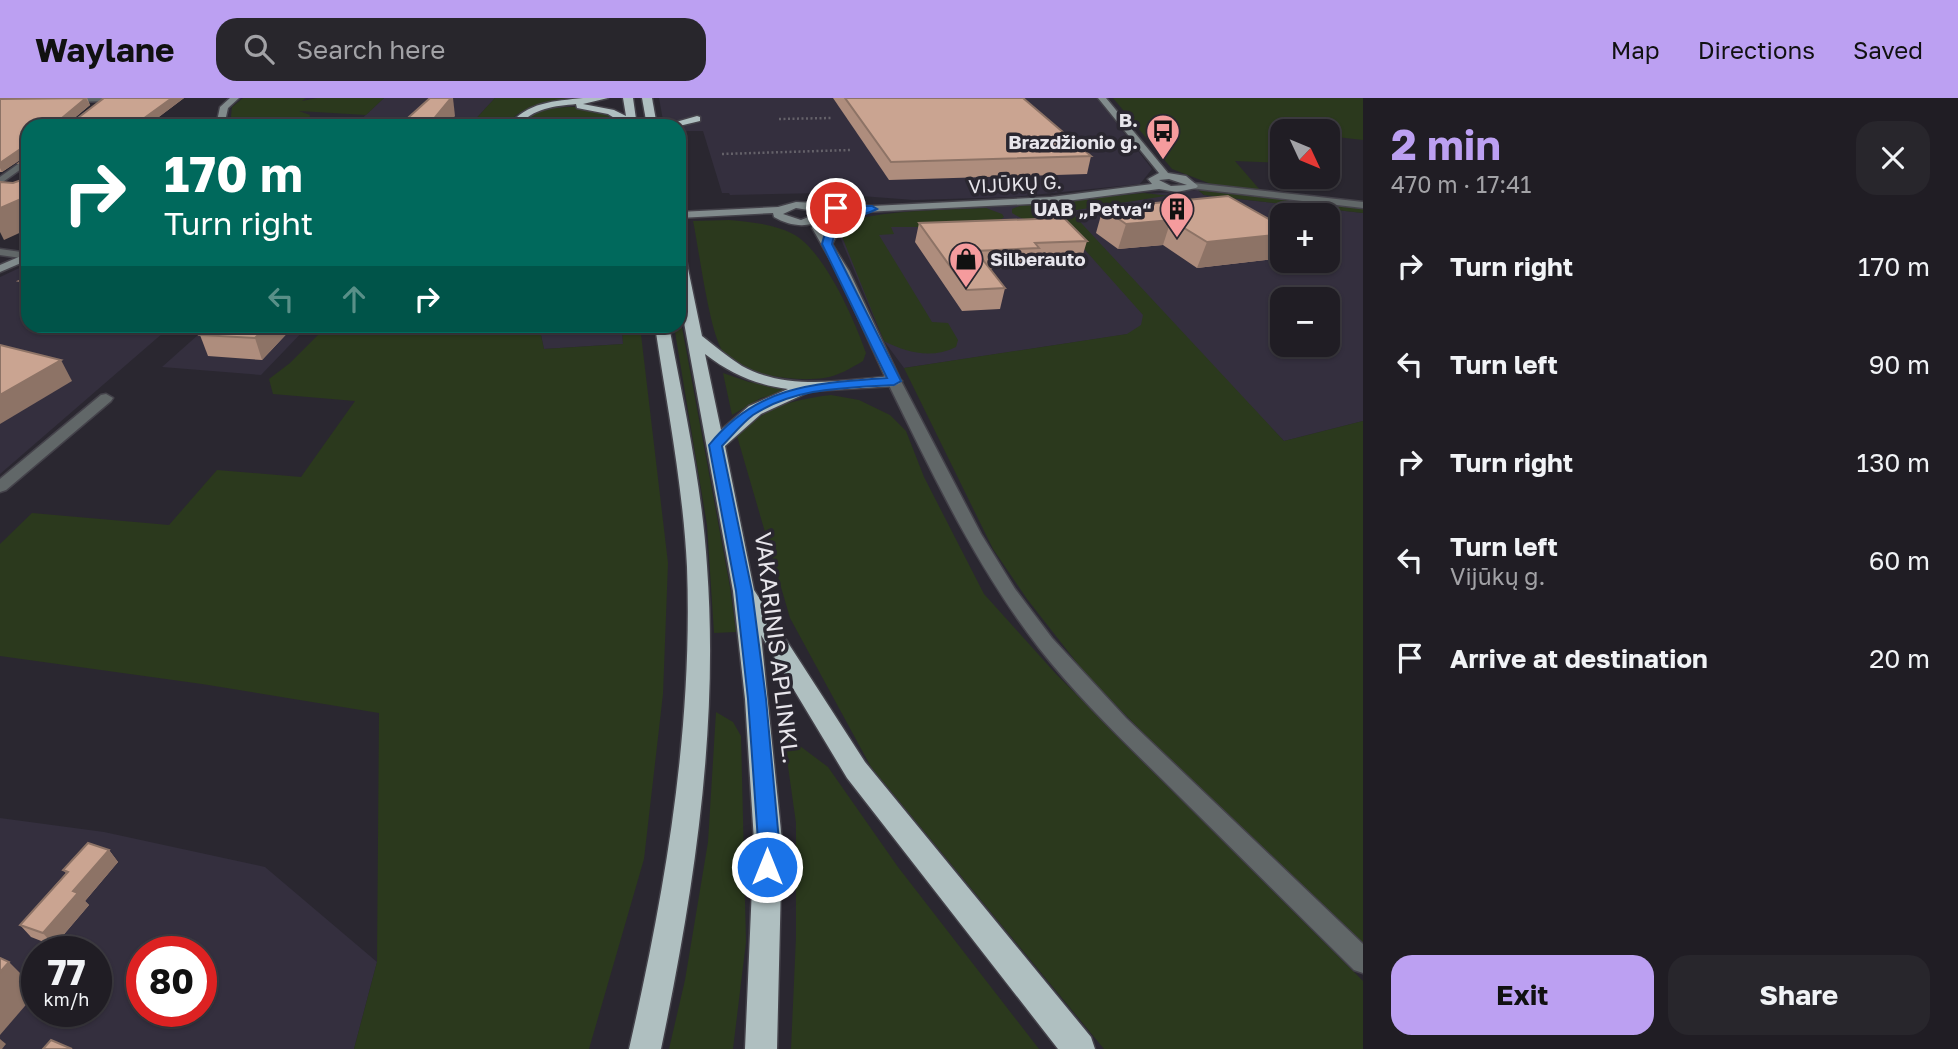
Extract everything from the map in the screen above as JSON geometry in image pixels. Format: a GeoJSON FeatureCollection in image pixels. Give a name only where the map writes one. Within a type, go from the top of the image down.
{"type":"FeatureCollection","features":[{"type":"Feature","properties":{"kind":"highway"},"geometry":{"type":"LineString","coordinates":[[518,119],[527,112],[603,98]]}},
{"type":"Feature","properties":{"kind":"highway"},"geometry":{"type":"LineString","coordinates":[[628,98],[631,119]]}},
{"type":"Feature","properties":{"kind":"highway"},"geometry":{"type":"LineString","coordinates":[[647,98],[651,119]]}},
{"type":"Feature","properties":{"kind":"highway"},"geometry":{"type":"LineString","coordinates":[[568,104],[603,110],[620,119]]}},
{"type":"Feature","properties":{"kind":"highway"},"geometry":{"type":"LineString","coordinates":[[686,122],[697,119]]}},
{"type":"Feature","properties":{"kind":"highway","name":"VAKARINIS APLINKL."},"geometry":{"type":"LineString","coordinates":[[686,296],[744,591],[757,699],[768,841],[761,1049]]}},
{"type":"Feature","properties":{"kind":"highway"},"geometry":{"type":"LineString","coordinates":[[645,1049],[665,962],[688,822],[696,698],[698,610],[694,530],[663,333]]}},
{"type":"Feature","properties":{"kind":"highway"},"geometry":{"type":"LineString","coordinates":[[694,338],[738,370],[756,378],[814,387],[894,381]]}},
{"type":"Feature","properties":{"kind":"highway"},"geometry":{"type":"LineString","coordinates":[[716,445],[747,413],[761,404],[814,387]]}},
{"type":"Feature","properties":{"kind":"highway"},"geometry":{"type":"LineString","coordinates":[[744,591],[856,770],[1079,1049]]}},
{"type":"Feature","properties":{"kind":"street"},"geometry":{"type":"LineString","coordinates":[[53,100],[168,98]]}},
{"type":"Feature","properties":{"kind":"street"},"geometry":{"type":"LineString","coordinates":[[221,119],[224,107],[235,98]]}},
{"type":"Feature","properties":{"kind":"street"},"geometry":{"type":"LineString","coordinates":[[1102,98],[1166,176]]}},
{"type":"Feature","properties":{"kind":"street"},"geometry":{"type":"LineString","coordinates":[[89,113],[106,99]]}},
{"type":"Feature","properties":{"kind":"street"},"geometry":{"type":"LineString","coordinates":[[0,181],[21,165]]}},
{"type":"Feature","properties":{"kind":"street"},"geometry":{"type":"LineString","coordinates":[[1159,186],[1153,179],[1166,176],[1186,179],[1193,186],[1363,205]]}},
{"type":"Feature","properties":{"kind":"street"},"geometry":{"type":"LineString","coordinates":[[0,181],[19,183]]}},
{"type":"Feature","properties":{"kind":"street","name":"VIJŪKŲ G."},"geometry":{"type":"LineString","coordinates":[[779,210],[789,206],[872,209],[1051,200],[1159,186],[1182,189],[1193,186]]}},
{"type":"Feature","properties":{"kind":"street"},"geometry":{"type":"LineString","coordinates":[[811,207],[821,211],[817,228],[819,243]]}},
{"type":"Feature","properties":{"kind":"street","name":"VIJŪKŲ G."},"geometry":{"type":"LineString","coordinates":[[789,221],[819,219],[872,209]]}},
{"type":"Feature","properties":{"kind":"street"},"geometry":{"type":"LineString","coordinates":[[686,215],[779,210],[778,215],[819,243],[842,271],[952,500],[978,546],[1028,621],[1063,665],[1107,712],[1363,961]]}},
{"type":"Feature","properties":{"kind":"street"},"geometry":{"type":"LineString","coordinates":[[819,243],[836,222],[859,211]]}},
{"type":"Feature","properties":{"kind":"street"},"geometry":{"type":"LineString","coordinates":[[707,214],[789,221]]}},
{"type":"Feature","properties":{"kind":"street"},"geometry":{"type":"LineString","coordinates":[[733,216],[762,221]]}},
{"type":"Feature","properties":{"kind":"street"},"geometry":{"type":"LineString","coordinates":[[774,224],[819,243]]}},
{"type":"Feature","properties":{"kind":"street"},"geometry":{"type":"LineString","coordinates":[[0,253],[21,255]]}},
{"type":"Feature","properties":{"kind":"street"},"geometry":{"type":"LineString","coordinates":[[0,269],[21,259]]}},
{"type":"Feature","properties":{"kind":"street"},"geometry":{"type":"LineString","coordinates":[[0,487],[106,398]]}},
{"type":"Feature","properties":{"kind":"path"},"geometry":{"type":"LineString","coordinates":[[779,119],[831,118]]}},
{"type":"Feature","properties":{"kind":"path"},"geometry":{"type":"LineString","coordinates":[[722,154],[851,150]]}},
{"type":"Feature","properties":{"kind":"shaded area"},"geometry":{"type":"Polygon","coordinates":[[[384,98],[495,98],[476,119],[362,119],[384,98]]]}},
{"type":"Feature","properties":{"kind":"shaded area"},"geometry":{"type":"Polygon","coordinates":[[[659,98],[1097,98],[1152,169],[1140,184],[1013,197],[914,200],[821,193],[730,195],[722,193],[703,131],[686,131],[686,119],[663,119],[659,98]]]}},
{"type":"Feature","properties":{"kind":"shaded area"},"geometry":{"type":"Polygon","coordinates":[[[1198,190],[1204,195],[1275,203],[1270,203],[1270,273],[1340,273],[1340,210],[1363,213],[1363,421],[1284,441],[1175,327],[904,368],[884,341],[840,237],[856,219],[887,214],[1198,190]]]}},
{"type":"Feature","properties":{"kind":"shaded area"},"geometry":{"type":"Polygon","coordinates":[[[21,267],[21,333],[163,333],[0,474],[0,277],[21,267]]]}},
{"type":"Feature","properties":{"kind":"shaded area"},"geometry":{"type":"Polygon","coordinates":[[[200,333],[301,333],[261,375],[162,367],[200,333]]]}},
{"type":"Feature","properties":{"kind":"shaded area"},"geometry":{"type":"Polygon","coordinates":[[[541,333],[622,333],[623,344],[544,349],[541,333]]]}},
{"type":"Feature","properties":{"kind":"shaded area"},"geometry":{"type":"Polygon","coordinates":[[[0,818],[104,832],[265,867],[377,962],[354,1049],[0,1049],[0,818]]]}},
{"type":"Feature","properties":{"kind":"green space"},"geometry":{"type":"Polygon","coordinates":[[[243,98],[306,98],[302,101],[317,98],[384,98],[366,115],[299,111],[310,115],[309,119],[231,119],[232,107],[243,98]]]}},
{"type":"Feature","properties":{"kind":"green space"},"geometry":{"type":"Polygon","coordinates":[[[495,98],[595,98],[534,106],[512,119],[476,119],[495,98]]]}},
{"type":"Feature","properties":{"kind":"green space"},"geometry":{"type":"Polygon","coordinates":[[[1113,98],[1363,98],[1363,140],[1340,137],[1340,119],[1270,119],[1270,162],[1235,161],[1260,190],[1211,184],[1172,169],[1113,98]]]}},
{"type":"Feature","properties":{"kind":"green space"},"geometry":{"type":"Polygon","coordinates":[[[568,107],[596,110],[613,119],[527,119],[549,109],[568,107]]]}},
{"type":"Feature","properties":{"kind":"green space"},"geometry":{"type":"Polygon","coordinates":[[[1198,190],[1311,203],[1275,203],[1204,195],[1198,190]]]}},
{"type":"Feature","properties":{"kind":"green space"},"geometry":{"type":"Polygon","coordinates":[[[1144,193],[1240,204],[1165,196],[1070,211],[1284,441],[1363,421],[1363,944],[1182,772],[1088,677],[1027,599],[993,549],[904,368],[1127,334],[1141,325],[1143,315],[1061,223],[1023,219],[1012,213],[1012,209],[1022,205],[1144,193]]]}},
{"type":"Feature","properties":{"kind":"green space"},"geometry":{"type":"Polygon","coordinates":[[[1340,206],[1363,209],[1363,213],[1340,210],[1340,206]]]}},
{"type":"Feature","properties":{"kind":"green space"},"geometry":{"type":"Polygon","coordinates":[[[986,208],[1004,217],[997,221],[969,225],[891,227],[894,234],[879,235],[932,322],[948,323],[958,340],[956,347],[929,354],[902,349],[884,341],[839,229],[848,222],[885,214],[986,208]]]}},
{"type":"Feature","properties":{"kind":"green space"},"geometry":{"type":"Polygon","coordinates":[[[729,220],[778,228],[805,242],[827,270],[846,306],[866,353],[863,361],[829,377],[799,379],[755,372],[742,367],[723,352],[713,327],[693,221],[729,220]]]}},
{"type":"Feature","properties":{"kind":"green space"},"geometry":{"type":"Polygon","coordinates":[[[320,333],[541,333],[544,349],[623,344],[622,333],[641,333],[668,563],[663,694],[644,859],[589,1049],[354,1049],[377,962],[379,713],[202,684],[0,656],[0,544],[32,513],[169,525],[217,470],[301,477],[355,401],[273,394],[269,379],[290,363],[320,333]]]}},
{"type":"Feature","properties":{"kind":"green space"},"geometry":{"type":"Polygon","coordinates":[[[675,333],[683,333],[736,632],[714,633],[707,525],[675,333]]]}},
{"type":"Feature","properties":{"kind":"green space"},"geometry":{"type":"Polygon","coordinates":[[[723,373],[749,382],[795,389],[761,398],[732,415],[723,373]]]}},
{"type":"Feature","properties":{"kind":"green space"},"geometry":{"type":"Polygon","coordinates":[[[831,395],[859,400],[890,415],[906,431],[924,477],[984,594],[1056,674],[1363,981],[1363,1049],[1104,1049],[871,767],[790,618],[737,436],[769,411],[780,406],[831,395]]]}},
{"type":"Feature","properties":{"kind":"green space"},"geometry":{"type":"Polygon","coordinates":[[[716,712],[733,722],[741,736],[746,942],[733,1049],[669,1049],[685,980],[708,842],[716,712]]]}},
{"type":"Feature","properties":{"kind":"green space"},"geometry":{"type":"Polygon","coordinates":[[[784,738],[800,746],[828,767],[898,867],[1039,1049],[791,1049],[796,937],[796,823],[784,738]]]}},
{"type":"Feature","properties":{"kind":"building"},"geometry":{"type":"Polygon","coordinates":[[[86,98],[62,118],[66,119],[21,119],[21,149],[0,163],[0,99],[86,98]]]}},
{"type":"Feature","properties":{"kind":"building"},"geometry":{"type":"Polygon","coordinates":[[[104,98],[172,98],[143,119],[77,119],[104,98]]]}},
{"type":"Feature","properties":{"kind":"building"},"geometry":{"type":"Polygon","coordinates":[[[430,98],[451,98],[434,119],[407,119],[430,98]]]}},
{"type":"Feature","properties":{"kind":"building"},"geometry":{"type":"Polygon","coordinates":[[[845,98],[1023,98],[1091,156],[891,162],[845,98]]]}},
{"type":"Feature","properties":{"kind":"building"},"geometry":{"type":"Polygon","coordinates":[[[21,180],[21,199],[0,208],[0,182],[13,183],[21,180]]]}},
{"type":"Feature","properties":{"kind":"building"},"geometry":{"type":"Polygon","coordinates":[[[1228,196],[1270,220],[1270,235],[1207,242],[1171,220],[1126,224],[1103,208],[1228,196]]]}},
{"type":"Feature","properties":{"kind":"building"},"geometry":{"type":"Polygon","coordinates":[[[1064,218],[1087,241],[1035,243],[1039,248],[976,251],[1005,288],[967,290],[919,223],[1064,218]]]}},
{"type":"Feature","properties":{"kind":"building"},"geometry":{"type":"Polygon","coordinates":[[[202,333],[260,333],[255,338],[200,335],[202,333]]]}},
{"type":"Feature","properties":{"kind":"building"},"geometry":{"type":"Polygon","coordinates":[[[0,345],[61,360],[0,395],[0,345]]]}},
{"type":"Feature","properties":{"kind":"building"},"geometry":{"type":"Polygon","coordinates":[[[88,843],[109,850],[73,891],[78,893],[43,933],[20,925],[68,872],[63,870],[88,843]]]}},
{"type":"Feature","properties":{"kind":"building"},"geometry":{"type":"Polygon","coordinates":[[[0,958],[9,962],[0,972],[0,958]]]}},
{"type":"Feature","properties":{"kind":"building"},"geometry":{"type":"Polygon","coordinates":[[[51,1040],[72,1049],[43,1049],[51,1040]]]}},
{"type":"Feature","properties":{"kind":"place","name":"B. Brazdžionio g."},"geometry":{"type":"Point","coordinates":[1163,161]}},
{"type":"Feature","properties":{"kind":"place","name":"UAB „Petva“"},"geometry":{"type":"Point","coordinates":[1177,239]}},
{"type":"Feature","properties":{"kind":"place","name":"Silberauto"},"geometry":{"type":"Point","coordinates":[966,289]}},
{"type":"Feature","properties":{"kind":"route"},"geometry":{"type":"LineString","coordinates":[[767,867],[768,841],[757,699],[744,591],[716,445],[747,413],[779,397],[814,387],[894,381],[827,244],[830,230],[836,222],[859,211],[872,209],[836,208]]}}]}
